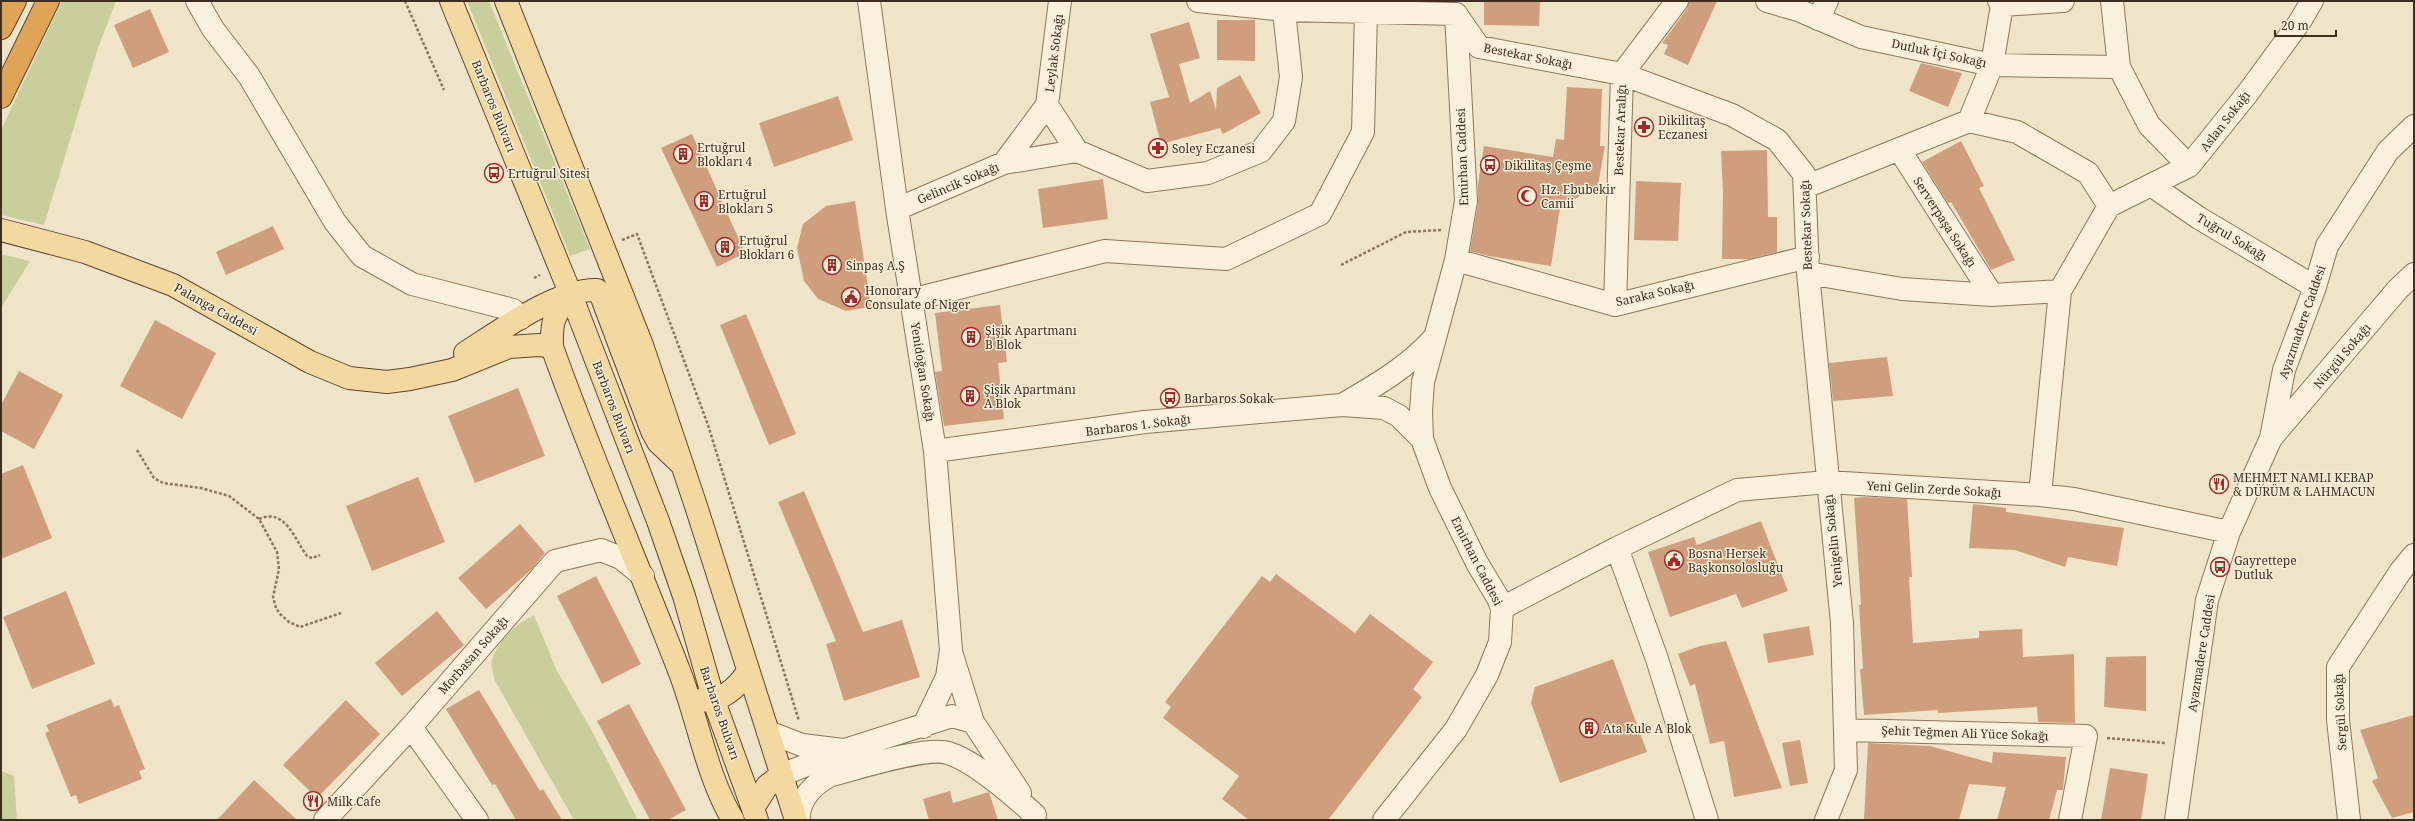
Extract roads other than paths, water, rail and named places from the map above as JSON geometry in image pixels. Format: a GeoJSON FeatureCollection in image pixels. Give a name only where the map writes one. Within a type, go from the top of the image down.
{"type":"FeatureCollection","features":[{"type":"Feature","properties":{"kind":"highway"},"geometry":{"type":"LineString","coordinates":[[1,28],[15,1]]}},
{"type":"Feature","properties":{"kind":"highway"},"geometry":{"type":"LineString","coordinates":[[1,97],[48,1]]}},
{"type":"Feature","properties":{"kind":"main road","name":"Barbaros Bulvarı"},"geometry":{"type":"LineString","coordinates":[[451,1],[571,295],[658,521],[684,596],[714,701],[755,814]]}},
{"type":"Feature","properties":{"kind":"main road"},"geometry":{"type":"LineString","coordinates":[[506,1],[611,263],[642,345],[796,820]]}},
{"type":"Feature","properties":{"kind":"main road","name":"Palanga Caddesi"},"geometry":{"type":"LineString","coordinates":[[1,230],[115,262],[173,285],[324,369],[349,378],[387,382],[410,379],[428,374]]}},
{"type":"Feature","properties":{"kind":"main road"},"geometry":{"type":"LineString","coordinates":[[428,374],[521,318],[552,302],[586,290],[597,290],[602,298],[652,431],[668,453],[682,465]]}},
{"type":"Feature","properties":{"kind":"main road"},"geometry":{"type":"LineString","coordinates":[[571,295],[556,312],[551,327],[552,347],[685,686],[712,774],[733,820]]}},
{"type":"Feature","properties":{"kind":"main road"},"geometry":{"type":"LineString","coordinates":[[428,374],[452,370],[510,347],[538,345],[552,347]]}},
{"type":"Feature","properties":{"kind":"main road"},"geometry":{"type":"LineString","coordinates":[[685,686],[697,699],[714,701],[737,686],[748,671]]}},
{"type":"Feature","properties":{"kind":"main road"},"geometry":{"type":"LineString","coordinates":[[755,814],[767,786],[781,776]]}},
{"type":"Feature","properties":{"kind":"street"},"geometry":{"type":"LineString","coordinates":[[196,1],[213,29],[249,76],[335,222],[362,256],[412,284],[513,310],[521,318]]}},
{"type":"Feature","properties":{"kind":"street","name":"Yenidoğan Sokağı"},"geometry":{"type":"LineString","coordinates":[[869,1],[897,209],[935,451],[950,650]]}},
{"type":"Feature","properties":{"kind":"street","name":"Leylak Sokağı"},"geometry":{"type":"LineString","coordinates":[[1047,105],[1060,1]]}},
{"type":"Feature","properties":{"kind":"street"},"geometry":{"type":"LineString","coordinates":[[1198,1],[1284,5],[1366,13],[1456,7]]}},
{"type":"Feature","properties":{"kind":"street"},"geometry":{"type":"LineString","coordinates":[[1622,74],[1677,1]]}},
{"type":"Feature","properties":{"kind":"street","name":"Dutluk İçi Sokağı"},"geometry":{"type":"LineString","coordinates":[[1767,1],[1823,10],[1861,37],[1992,65],[2119,67]]}},
{"type":"Feature","properties":{"kind":"street"},"geometry":{"type":"LineString","coordinates":[[1970,121],[1992,65],[2000,3],[2063,1]]}},
{"type":"Feature","properties":{"kind":"street"},"geometry":{"type":"LineString","coordinates":[[2112,1],[2119,67],[2149,125],[2189,166]]}},
{"type":"Feature","properties":{"kind":"street","name":"Aslan Sokağı"},"geometry":{"type":"LineString","coordinates":[[2109,206],[2189,166],[2256,81],[2299,23],[2312,1]]}},
{"type":"Feature","properties":{"kind":"street"},"geometry":{"type":"LineString","coordinates":[[1004,163],[1077,151],[1147,181],[1208,173],[1261,151],[1284,120],[1291,78],[1284,5]]}},
{"type":"Feature","properties":{"kind":"street","name":"Bestekar Sokağı"},"geometry":{"type":"LineString","coordinates":[[1456,7],[1479,48],[1622,74],[1732,115],[1777,140],[1804,174],[1808,265],[1827,482]]}},
{"type":"Feature","properties":{"kind":"street","name":"Emirhan Caddesi"},"geometry":{"type":"LineString","coordinates":[[1384,820],[1456,729],[1487,675],[1500,642],[1502,608],[1498,598],[1477,563],[1440,488],[1422,439],[1421,411],[1423,382],[1456,260],[1466,201],[1456,7]]}},
{"type":"Feature","properties":{"kind":"street"},"geometry":{"type":"LineString","coordinates":[[911,300],[1104,251],[1226,259],[1320,214],[1363,132],[1366,13]]}},
{"type":"Feature","properties":{"kind":"street","name":"Bestekar Aralığı"},"geometry":{"type":"LineString","coordinates":[[1615,305],[1622,74]]}},
{"type":"Feature","properties":{"kind":"street"},"geometry":{"type":"LineString","coordinates":[[1047,105],[1077,151]]}},
{"type":"Feature","properties":{"kind":"street","name":"Gelincik Sokağı"},"geometry":{"type":"LineString","coordinates":[[897,209],[1004,163],[1047,105]]}},
{"type":"Feature","properties":{"kind":"street"},"geometry":{"type":"LineString","coordinates":[[1805,187],[1970,121],[2017,132],[2088,173],[2109,206],[2060,291],[2040,495]]}},
{"type":"Feature","properties":{"kind":"street","name":"Ayazmadere Caddesi"},"geometry":{"type":"LineString","coordinates":[[2176,820],[2207,600],[2229,532],[2271,438],[2284,370],[2315,287],[2327,246],[2388,151],[2414,126]]}},
{"type":"Feature","properties":{"kind":"street","name":"Serverpaşa Sokağı"},"geometry":{"type":"LineString","coordinates":[[1899,149],[1992,295]]}},
{"type":"Feature","properties":{"kind":"street","name":"Tuğrul Sokağı"},"geometry":{"type":"LineString","coordinates":[[2151,185],[2199,218],[2315,287]]}},
{"type":"Feature","properties":{"kind":"street","name":"Saraka Sokağı"},"geometry":{"type":"LineString","coordinates":[[1456,260],[1615,305],[1808,265]]}},
{"type":"Feature","properties":{"kind":"street"},"geometry":{"type":"LineString","coordinates":[[1808,265],[1902,289],[1992,295],[2060,291]]}},
{"type":"Feature","properties":{"kind":"street","name":"Nürgül Sokağı"},"geometry":{"type":"LineString","coordinates":[[2271,438],[2398,289],[2414,274]]}},
{"type":"Feature","properties":{"kind":"street"},"geometry":{"type":"LineString","coordinates":[[1342,405],[1401,369],[1420,353],[1437,334]]}},
{"type":"Feature","properties":{"kind":"street","name":"Barbaros 1. Sokağı"},"geometry":{"type":"LineString","coordinates":[[935,451],[1145,422],[1342,405],[1384,408],[1399,416],[1422,439]]}},
{"type":"Feature","properties":{"kind":"street","name":"Yeni Gelin Zerde Sokağı"},"geometry":{"type":"LineString","coordinates":[[1827,482],[2040,495],[2074,499],[2229,532]]}},
{"type":"Feature","properties":{"kind":"street","name":"Yenigelin Sokağı"},"geometry":{"type":"LineString","coordinates":[[1502,608],[1617,548],[1737,490],[1827,482],[1842,623],[1846,770],[1826,820]]}},
{"type":"Feature","properties":{"kind":"street"},"geometry":{"type":"LineString","coordinates":[[1617,548],[1657,659],[1707,820]]}},
{"type":"Feature","properties":{"kind":"street","name":"Morbasan Sokağı"},"geometry":{"type":"LineString","coordinates":[[325,820],[411,727],[555,561],[601,550],[621,558],[643,576]]}},
{"type":"Feature","properties":{"kind":"street","name":"Sergül Sokağı"},"geometry":{"type":"LineString","coordinates":[[2349,820],[2338,720],[2338,667],[2400,572],[2414,555]]}},
{"type":"Feature","properties":{"kind":"street"},"geometry":{"type":"LineString","coordinates":[[950,650],[973,722],[1035,818]]}},
{"type":"Feature","properties":{"kind":"street"},"geometry":{"type":"LineString","coordinates":[[923,726],[947,677],[950,650]]}},
{"type":"Feature","properties":{"kind":"street"},"geometry":{"type":"LineString","coordinates":[[781,776],[845,750],[952,716],[973,722]]}},
{"type":"Feature","properties":{"kind":"street"},"geometry":{"type":"LineString","coordinates":[[411,727],[477,820]]}},
{"type":"Feature","properties":{"kind":"street","name":"Şehit Teğmen Ali Yüce Sokağı"},"geometry":{"type":"LineString","coordinates":[[1845,730],[2086,736],[2070,820]]}},
{"type":"Feature","properties":{"kind":"street"},"geometry":{"type":"LineString","coordinates":[[768,732],[802,745],[845,750]]}},
{"type":"Feature","properties":{"kind":"street"},"geometry":{"type":"LineString","coordinates":[[800,820],[801,803],[818,782],[831,775],[928,752],[947,753],[970,765],[1008,790],[1035,818]]}},
{"type":"Feature","properties":{"kind":"place","name":"Dikilitaş Eczanesi"},"geometry":{"type":"Point","coordinates":[1644,127]}},
{"type":"Feature","properties":{"kind":"place","name":"Soley Eczanesi"},"geometry":{"type":"Point","coordinates":[1158,148]}},
{"type":"Feature","properties":{"kind":"place","name":"Ertuğrul Blokları 4"},"geometry":{"type":"Point","coordinates":[683,154]}},
{"type":"Feature","properties":{"kind":"place","name":"Dikilitaş Çeşme"},"geometry":{"type":"Point","coordinates":[1490,165]}},
{"type":"Feature","properties":{"kind":"place","name":"Ertuğrul Sitesi"},"geometry":{"type":"Point","coordinates":[494,173]}},
{"type":"Feature","properties":{"kind":"place","name":"Hz. Ebubekir Camii"},"geometry":{"type":"Point","coordinates":[1527,196]}},
{"type":"Feature","properties":{"kind":"place","name":"Ertuğrul Blokları 5"},"geometry":{"type":"Point","coordinates":[704,201]}},
{"type":"Feature","properties":{"kind":"place","name":"Ertuğrul Blokları 6"},"geometry":{"type":"Point","coordinates":[725,247]}},
{"type":"Feature","properties":{"kind":"place","name":"Sinpaş A.Ş"},"geometry":{"type":"Point","coordinates":[832,265]}},
{"type":"Feature","properties":{"kind":"place","name":"Honorary Consulate of Niger"},"geometry":{"type":"Point","coordinates":[851,297]}},
{"type":"Feature","properties":{"kind":"place","name":"Şişik Apartmanı B Blok"},"geometry":{"type":"Point","coordinates":[971,337]}},
{"type":"Feature","properties":{"kind":"place","name":"Şişik Apartmanı A Blok"},"geometry":{"type":"Point","coordinates":[970,396]}},
{"type":"Feature","properties":{"kind":"place","name":"Barbaros Sokak"},"geometry":{"type":"Point","coordinates":[1170,398]}},
{"type":"Feature","properties":{"kind":"place","name":"MEHMET NAMLI KEBAP & DÜRÜM & LAHMACUN"},"geometry":{"type":"Point","coordinates":[2219,484]}},
{"type":"Feature","properties":{"kind":"place","name":"Bosna Hersek Başkonsolosluğu"},"geometry":{"type":"Point","coordinates":[1674,560]}},
{"type":"Feature","properties":{"kind":"place","name":"Gayrettepe Dutluk"},"geometry":{"type":"Point","coordinates":[2220,567]}},
{"type":"Feature","properties":{"kind":"place","name":"Ata Kule A Blok"},"geometry":{"type":"Point","coordinates":[1589,728]}},
{"type":"Feature","properties":{"kind":"place","name":"Milk Cafe"},"geometry":{"type":"Point","coordinates":[313,801]}}]}
